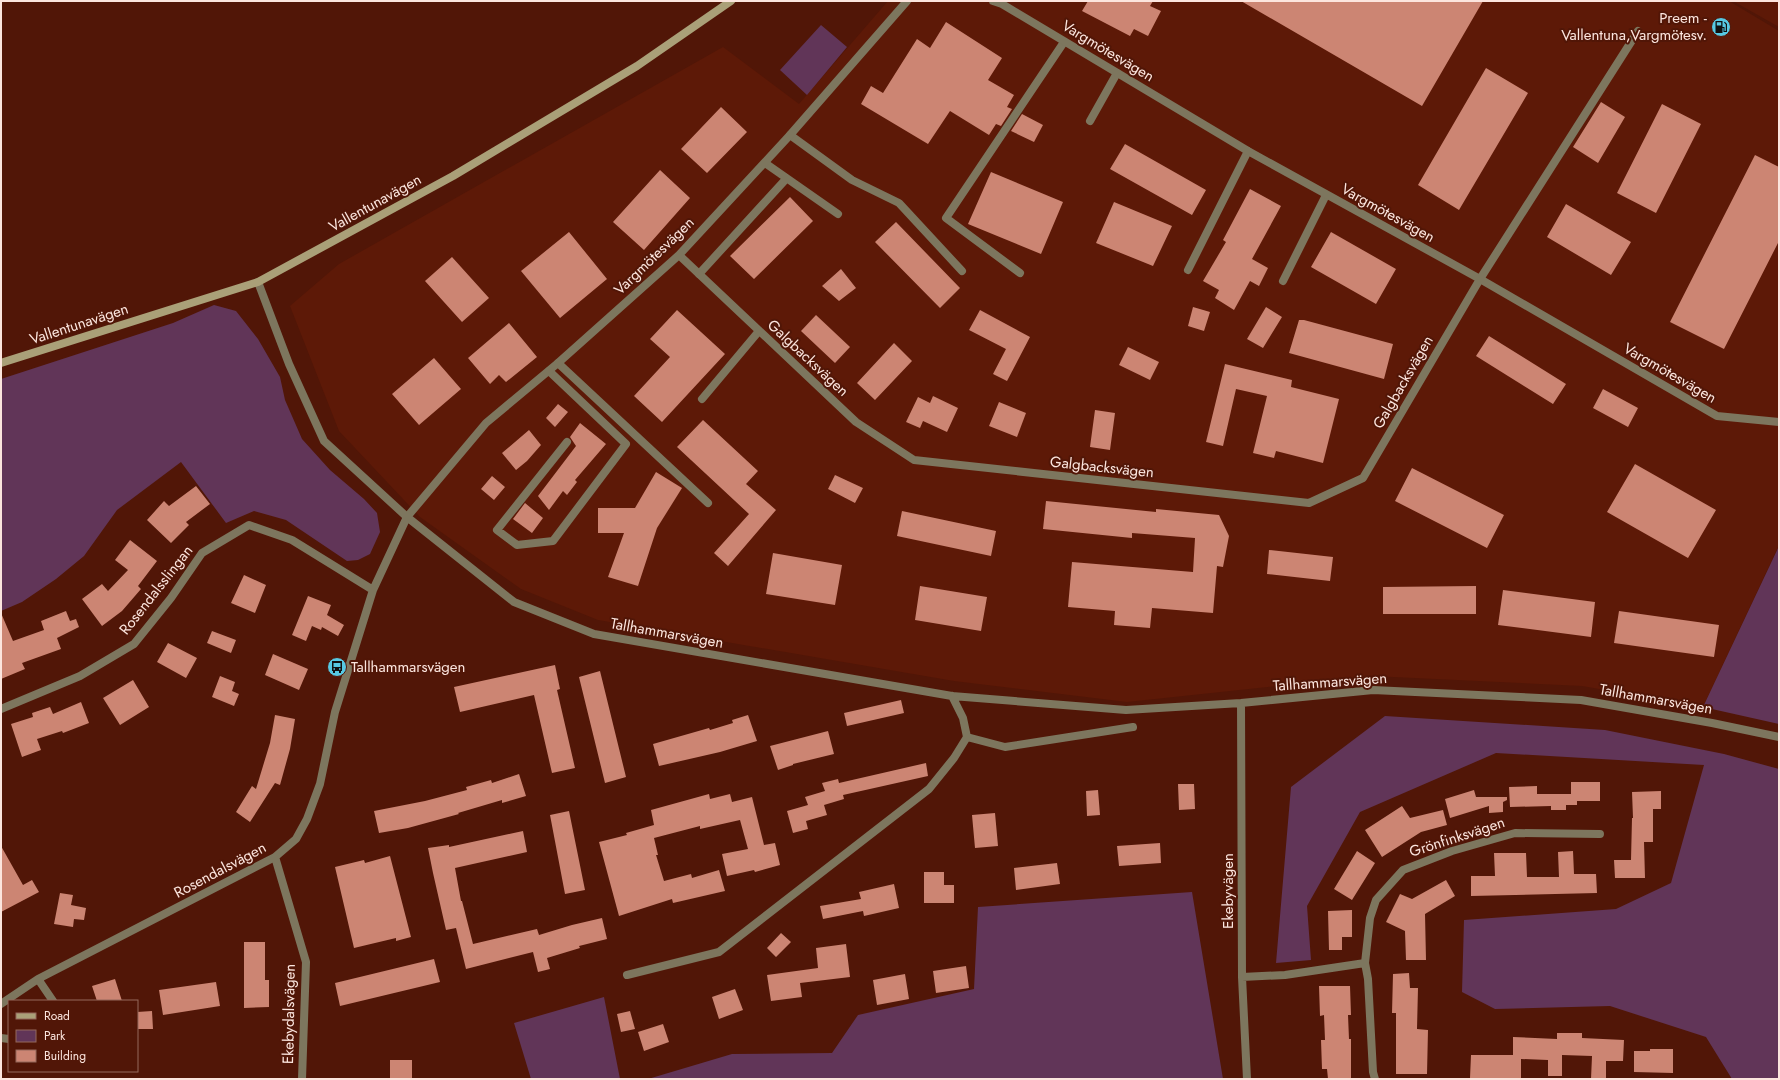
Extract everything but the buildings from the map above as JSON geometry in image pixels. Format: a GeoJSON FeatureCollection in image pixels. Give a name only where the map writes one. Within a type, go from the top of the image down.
{"type":"FeatureCollection","features":[{"type":"Feature","properties":{"kind":"main road","name":"Vallentunavägen"},"geometry":{"type":"LineString","coordinates":[[1,363],[258,282],[453,176],[636,66],[731,1]]}},
{"type":"Feature","properties":{"kind":"street","name":"Vargmötesvägen"},"geometry":{"type":"LineString","coordinates":[[407,517],[486,423],[549,371],[679,255],[790,136],[908,1]]}},
{"type":"Feature","properties":{"kind":"street","name":"Vargmötesvägen"},"geometry":{"type":"LineString","coordinates":[[993,1],[1002,4],[1248,152],[1480,279],[1718,416],[1779,422]]}},
{"type":"Feature","properties":{"kind":"street","name":"Galgbacksvägen"},"geometry":{"type":"LineString","coordinates":[[679,255],[856,422],[914,460],[1309,503],[1363,478],[1480,279],[1638,31]]}},
{"type":"Feature","properties":{"kind":"street"},"geometry":{"type":"LineString","coordinates":[[1020,273],[946,218],[1064,42]]}},
{"type":"Feature","properties":{"kind":"street"},"geometry":{"type":"LineString","coordinates":[[1090,121],[1117,73]]}},
{"type":"Feature","properties":{"kind":"street"},"geometry":{"type":"LineString","coordinates":[[790,136],[852,180],[899,203],[962,271]]}},
{"type":"Feature","properties":{"kind":"street"},"geometry":{"type":"LineString","coordinates":[[1188,270],[1248,152]]}},
{"type":"Feature","properties":{"kind":"street"},"geometry":{"type":"LineString","coordinates":[[764,163],[838,214]]}},
{"type":"Feature","properties":{"kind":"street"},"geometry":{"type":"LineString","coordinates":[[699,274],[786,179]]}},
{"type":"Feature","properties":{"kind":"street"},"geometry":{"type":"LineString","coordinates":[[1283,281],[1326,195]]}},
{"type":"Feature","properties":{"kind":"street","name":"Tallhammarsvägen"},"geometry":{"type":"LineString","coordinates":[[258,282],[288,364],[324,441],[407,517],[514,602],[594,634],[952,696],[1126,710],[1241,704],[1373,690],[1580,700],[1712,723],[1779,737]]}},
{"type":"Feature","properties":{"kind":"street"},"geometry":{"type":"LineString","coordinates":[[702,399],[759,331]]}},
{"type":"Feature","properties":{"kind":"street"},"geometry":{"type":"LineString","coordinates":[[558,363],[708,503]]}},
{"type":"Feature","properties":{"kind":"street"},"geometry":{"type":"LineString","coordinates":[[549,371],[626,444],[553,541],[517,545],[497,530],[567,442]]}},
{"type":"Feature","properties":{"kind":"street","name":"Rosendalsvägen"},"geometry":{"type":"LineString","coordinates":[[1,1004],[38,979],[275,857],[296,839],[307,819],[320,784],[335,712],[373,590],[407,517]]}},
{"type":"Feature","properties":{"kind":"street","name":"Rosendalsslingan"},"geometry":{"type":"LineString","coordinates":[[1,709],[80,676],[134,644],[171,598],[202,553],[249,526],[292,540],[373,590]]}},
{"type":"Feature","properties":{"kind":"street"},"geometry":{"type":"LineString","coordinates":[[626,975],[719,952],[929,789],[954,758],[967,737],[963,718],[952,696]]}},
{"type":"Feature","properties":{"kind":"street","name":"Ekebyvägen"},"geometry":{"type":"LineString","coordinates":[[1241,704],[1242,977],[1247,1079]]}},
{"type":"Feature","properties":{"kind":"street"},"geometry":{"type":"LineString","coordinates":[[967,737],[1005,747],[1133,727]]}},
{"type":"Feature","properties":{"kind":"street","name":"Grönfinksvägen"},"geometry":{"type":"LineString","coordinates":[[1375,1079],[1373,1072],[1368,979],[1365,963],[1370,918],[1376,900],[1403,870],[1452,851],[1515,833],[1600,834]]}},
{"type":"Feature","properties":{"kind":"street","name":"Ekebydalsvägen"},"geometry":{"type":"LineString","coordinates":[[275,857],[306,962],[302,1079]]}},
{"type":"Feature","properties":{"kind":"street"},"geometry":{"type":"LineString","coordinates":[[1242,977],[1285,976],[1365,963]]}},
{"type":"Feature","properties":{"kind":"street"},"geometry":{"type":"LineString","coordinates":[[38,979],[52,1000]]}},
{"type":"Feature","properties":{"kind":"shaded area"},"geometry":{"type":"Polygon","coordinates":[[[888,1],[1729,1],[1779,31],[1779,545],[1703,707],[1582,686],[1372,676],[1127,702],[954,681],[598,620],[521,589],[420,517],[339,431],[290,306],[339,264],[723,47],[799,104],[888,1]]]}},
{"type":"Feature","properties":{"kind":"shaded area"},"geometry":{"type":"Polygon","coordinates":[[[1733,1],[1779,1],[1779,27],[1733,1]]]}},
{"type":"Feature","properties":{"kind":"green space"},"geometry":{"type":"Polygon","coordinates":[[[821,25],[847,47],[807,95],[780,70],[821,25]]]}},
{"type":"Feature","properties":{"kind":"green space"},"geometry":{"type":"Polygon","coordinates":[[[214,305],[236,311],[258,339],[280,377],[285,400],[302,439],[330,470],[364,499],[377,513],[380,532],[370,554],[358,560],[347,561],[286,520],[254,511],[226,523],[181,462],[117,510],[84,556],[56,579],[22,602],[1,611],[1,379],[173,323],[214,305]]]}},
{"type":"Feature","properties":{"kind":"green space"},"geometry":{"type":"Polygon","coordinates":[[[1779,546],[1779,724],[1703,707],[1779,546]]]}},
{"type":"Feature","properties":{"kind":"green space"},"geometry":{"type":"Polygon","coordinates":[[[1385,716],[1605,730],[1724,754],[1779,769],[1779,1079],[1732,1079],[1706,1037],[1610,1006],[1495,1009],[1462,992],[1464,920],[1616,909],[1671,883],[1704,765],[1496,753],[1360,812],[1307,906],[1311,960],[1276,963],[1291,787],[1385,716]]]}},
{"type":"Feature","properties":{"kind":"green space"},"geometry":{"type":"Polygon","coordinates":[[[1192,892],[1223,1079],[648,1079],[732,1054],[832,1053],[858,1015],[974,989],[978,907],[1192,892]]]}},
{"type":"Feature","properties":{"kind":"green space"},"geometry":{"type":"Polygon","coordinates":[[[604,997],[620,1079],[531,1079],[514,1023],[604,997]]]}},
{"type":"Feature","properties":{"kind":"place","name":"Preem - Vallentuna,Vargmötesv."},"geometry":{"type":"Point","coordinates":[1721,27]}},
{"type":"Feature","properties":{"kind":"place","name":"Tallhammarsvägen"},"geometry":{"type":"Point","coordinates":[337,667]}}]}
